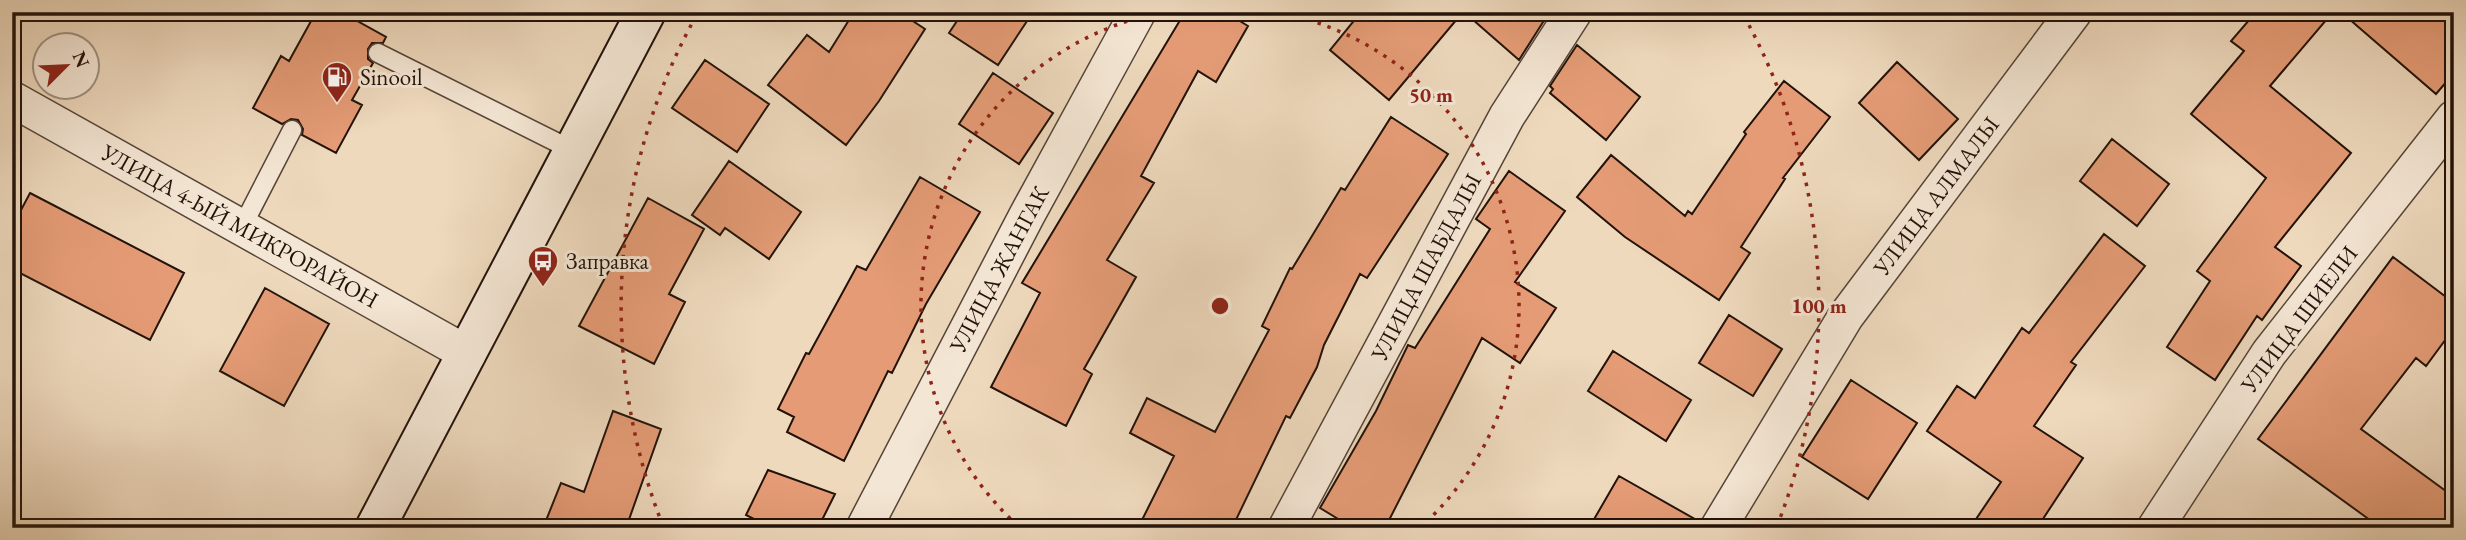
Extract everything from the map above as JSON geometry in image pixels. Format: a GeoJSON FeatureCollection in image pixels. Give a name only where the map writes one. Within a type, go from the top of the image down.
{"type":"FeatureCollection","features":[{"type":"Feature","properties":{"kind":"main road"},"geometry":{"type":"LineString","coordinates":[[375,528],[646,12]]}},
{"type":"Feature","properties":{"kind":"street","name":"УЛИЦА ЖАНГАК"},"geometry":{"type":"LineString","coordinates":[[864,528],[1027,215],[1138,12]]}},
{"type":"Feature","properties":{"kind":"street","name":"УЛИЦА ШАБДАЛЫ"},"geometry":{"type":"LineString","coordinates":[[1286,528],[1507,116],[1574,12]]}},
{"type":"Feature","properties":{"kind":"street","name":"УЛИЦА АЛМАЛЫ"},"geometry":{"type":"LineString","coordinates":[[1718,528],[1846,316],[2074,12]]}},
{"type":"Feature","properties":{"kind":"street","name":"УЛИЦА 4-ЫЙ МИКРОРАЙОН"},"geometry":{"type":"LineString","coordinates":[[12,99],[468,354]]}},
{"type":"Feature","properties":{"kind":"street","name":"УЛИЦА ШИЕЛИ"},"geometry":{"type":"LineString","coordinates":[[2155,528],[2269,353],[2454,118]]}},
{"type":"Feature","properties":{"kind":"lane"},"geometry":{"type":"LineString","coordinates":[[378,53],[574,150]]}},
{"type":"Feature","properties":{"kind":"lane"},"geometry":{"type":"LineString","coordinates":[[242,227],[292,130]]}},
{"type":"Feature","properties":{"kind":"building"},"geometry":{"type":"Polygon","coordinates":[[[316,12],[341,12],[386,37],[383,43],[372,43],[368,49],[368,59],[373,63],[352,100],[362,105],[336,153],[302,135],[303,129],[298,120],[291,119],[282,124],[253,108],[281,56],[289,61],[316,12]]]}},
{"type":"Feature","properties":{"kind":"building"},"geometry":{"type":"Polygon","coordinates":[[[854,12],[899,12],[925,29],[879,101],[846,145],[768,85],[807,35],[829,52],[854,12]]]}},
{"type":"Feature","properties":{"kind":"building"},"geometry":{"type":"Polygon","coordinates":[[[963,12],[1033,12],[998,65],[949,33],[963,12]]]}},
{"type":"Feature","properties":{"kind":"building"},"geometry":{"type":"Polygon","coordinates":[[[1185,12],[1225,12],[1248,26],[1216,82],[1198,71],[1141,176],[1154,183],[1107,260],[1136,277],[1084,369],[1092,374],[1066,426],[991,387],[1040,293],[1022,283],[1185,12]]]}},
{"type":"Feature","properties":{"kind":"building"},"geometry":{"type":"Polygon","coordinates":[[[1361,12],[1463,12],[1389,100],[1330,50],[1361,12]]]}},
{"type":"Feature","properties":{"kind":"building"},"geometry":{"type":"Polygon","coordinates":[[[1464,12],[1537,12],[1545,19],[1519,60],[1464,12]]]}},
{"type":"Feature","properties":{"kind":"building"},"geometry":{"type":"Polygon","coordinates":[[[2256,12],[2333,12],[2270,86],[2351,153],[2275,247],[2301,266],[2262,320],[2257,316],[2215,380],[2167,347],[2210,281],[2197,271],[2266,178],[2191,114],[2244,51],[2231,41],[2256,12]]]}},
{"type":"Feature","properties":{"kind":"building"},"geometry":{"type":"Polygon","coordinates":[[[2341,12],[2454,12],[2454,73],[2436,94],[2341,12]]]}},
{"type":"Feature","properties":{"kind":"building"},"geometry":{"type":"Polygon","coordinates":[[[1577,45],[1640,97],[1606,140],[1550,93],[1553,89],[1550,86],[1577,45]]]}},
{"type":"Feature","properties":{"kind":"building"},"geometry":{"type":"Polygon","coordinates":[[[705,60],[769,104],[737,152],[672,108],[705,60]]]}},
{"type":"Feature","properties":{"kind":"building"},"geometry":{"type":"Polygon","coordinates":[[[1897,62],[1958,119],[1919,160],[1859,103],[1897,62]]]}},
{"type":"Feature","properties":{"kind":"building"},"geometry":{"type":"Polygon","coordinates":[[[993,73],[1053,113],[1019,164],[959,124],[993,73]]]}},
{"type":"Feature","properties":{"kind":"building"},"geometry":{"type":"Polygon","coordinates":[[[1784,81],[1830,117],[1783,178],[1785,179],[1741,247],[1750,253],[1719,300],[1625,237],[1577,197],[1611,155],[1685,216],[1688,211],[1692,214],[1746,134],[1744,132],[1784,81]]]}},
{"type":"Feature","properties":{"kind":"building"},"geometry":{"type":"Polygon","coordinates":[[[1391,117],[1448,154],[1367,278],[1360,274],[1324,345],[1317,367],[1290,418],[1286,416],[1232,528],[1138,528],[1174,456],[1130,433],[1147,398],[1215,432],[1269,330],[1262,326],[1290,268],[1292,269],[1341,188],[1345,190],[1391,117]]]}},
{"type":"Feature","properties":{"kind":"building"},"geometry":{"type":"Polygon","coordinates":[[[2112,139],[2169,184],[2137,226],[2080,181],[2112,139]]]}},
{"type":"Feature","properties":{"kind":"building"},"geometry":{"type":"Polygon","coordinates":[[[729,161],[801,212],[769,259],[725,228],[720,235],[692,215],[729,161]]]}},
{"type":"Feature","properties":{"kind":"building"},"geometry":{"type":"Polygon","coordinates":[[[1509,171],[1565,211],[1515,282],[1556,308],[1520,363],[1482,338],[1385,528],[1353,528],[1320,508],[1376,411],[1408,345],[1415,348],[1490,229],[1476,219],[1509,171]]]}},
{"type":"Feature","properties":{"kind":"building"},"geometry":{"type":"Polygon","coordinates":[[[920,177],[980,212],[926,304],[892,373],[888,371],[844,461],[787,432],[794,417],[778,409],[806,353],[809,354],[857,266],[866,270],[920,177]]]}},
{"type":"Feature","properties":{"kind":"building"},"geometry":{"type":"Polygon","coordinates":[[[30,193],[184,273],[150,340],[12,269],[12,227],[30,193]]]}},
{"type":"Feature","properties":{"kind":"building"},"geometry":{"type":"Polygon","coordinates":[[[648,198],[704,229],[669,294],[685,302],[654,364],[579,326],[648,198]]]}},
{"type":"Feature","properties":{"kind":"building"},"geometry":{"type":"Polygon","coordinates":[[[2104,234],[2145,266],[2071,362],[2076,365],[2034,426],[2083,458],[2037,528],[1970,528],[2001,482],[1927,431],[1957,386],[1975,398],[2022,328],[2029,333],[2104,234]]]}},
{"type":"Feature","properties":{"kind":"building"},"geometry":{"type":"Polygon","coordinates":[[[2393,257],[2454,303],[2454,328],[2426,366],[2416,358],[2361,429],[2454,497],[2454,528],[2381,528],[2258,439],[2393,257]]]}},
{"type":"Feature","properties":{"kind":"building"},"geometry":{"type":"Polygon","coordinates":[[[265,288],[329,324],[284,406],[220,371],[265,288]]]}},
{"type":"Feature","properties":{"kind":"building"},"geometry":{"type":"Polygon","coordinates":[[[1729,315],[1782,349],[1753,396],[1699,363],[1729,315]]]}},
{"type":"Feature","properties":{"kind":"building"},"geometry":{"type":"Polygon","coordinates":[[[1613,351],[1691,400],[1666,441],[1588,391],[1613,351]]]}},
{"type":"Feature","properties":{"kind":"building"},"geometry":{"type":"Polygon","coordinates":[[[1851,380],[1917,423],[1868,499],[1802,457],[1851,380]]]}},
{"type":"Feature","properties":{"kind":"building"},"geometry":{"type":"Polygon","coordinates":[[[613,411],[661,429],[626,528],[543,528],[561,483],[584,492],[613,411]]]}},
{"type":"Feature","properties":{"kind":"building"},"geometry":{"type":"Polygon","coordinates":[[[768,470],[835,494],[818,528],[772,528],[746,515],[768,470]]]}},
{"type":"Feature","properties":{"kind":"building"},"geometry":{"type":"Polygon","coordinates":[[[1619,476],[1700,522],[1698,528],[1589,528],[1619,476]]]}},
{"type":"Feature","properties":{"kind":"place","name":"Sinooil"},"geometry":{"type":"Point","coordinates":[337,104]}},
{"type":"Feature","properties":{"kind":"place","name":"Заправка"},"geometry":{"type":"Point","coordinates":[543,288]}}]}
